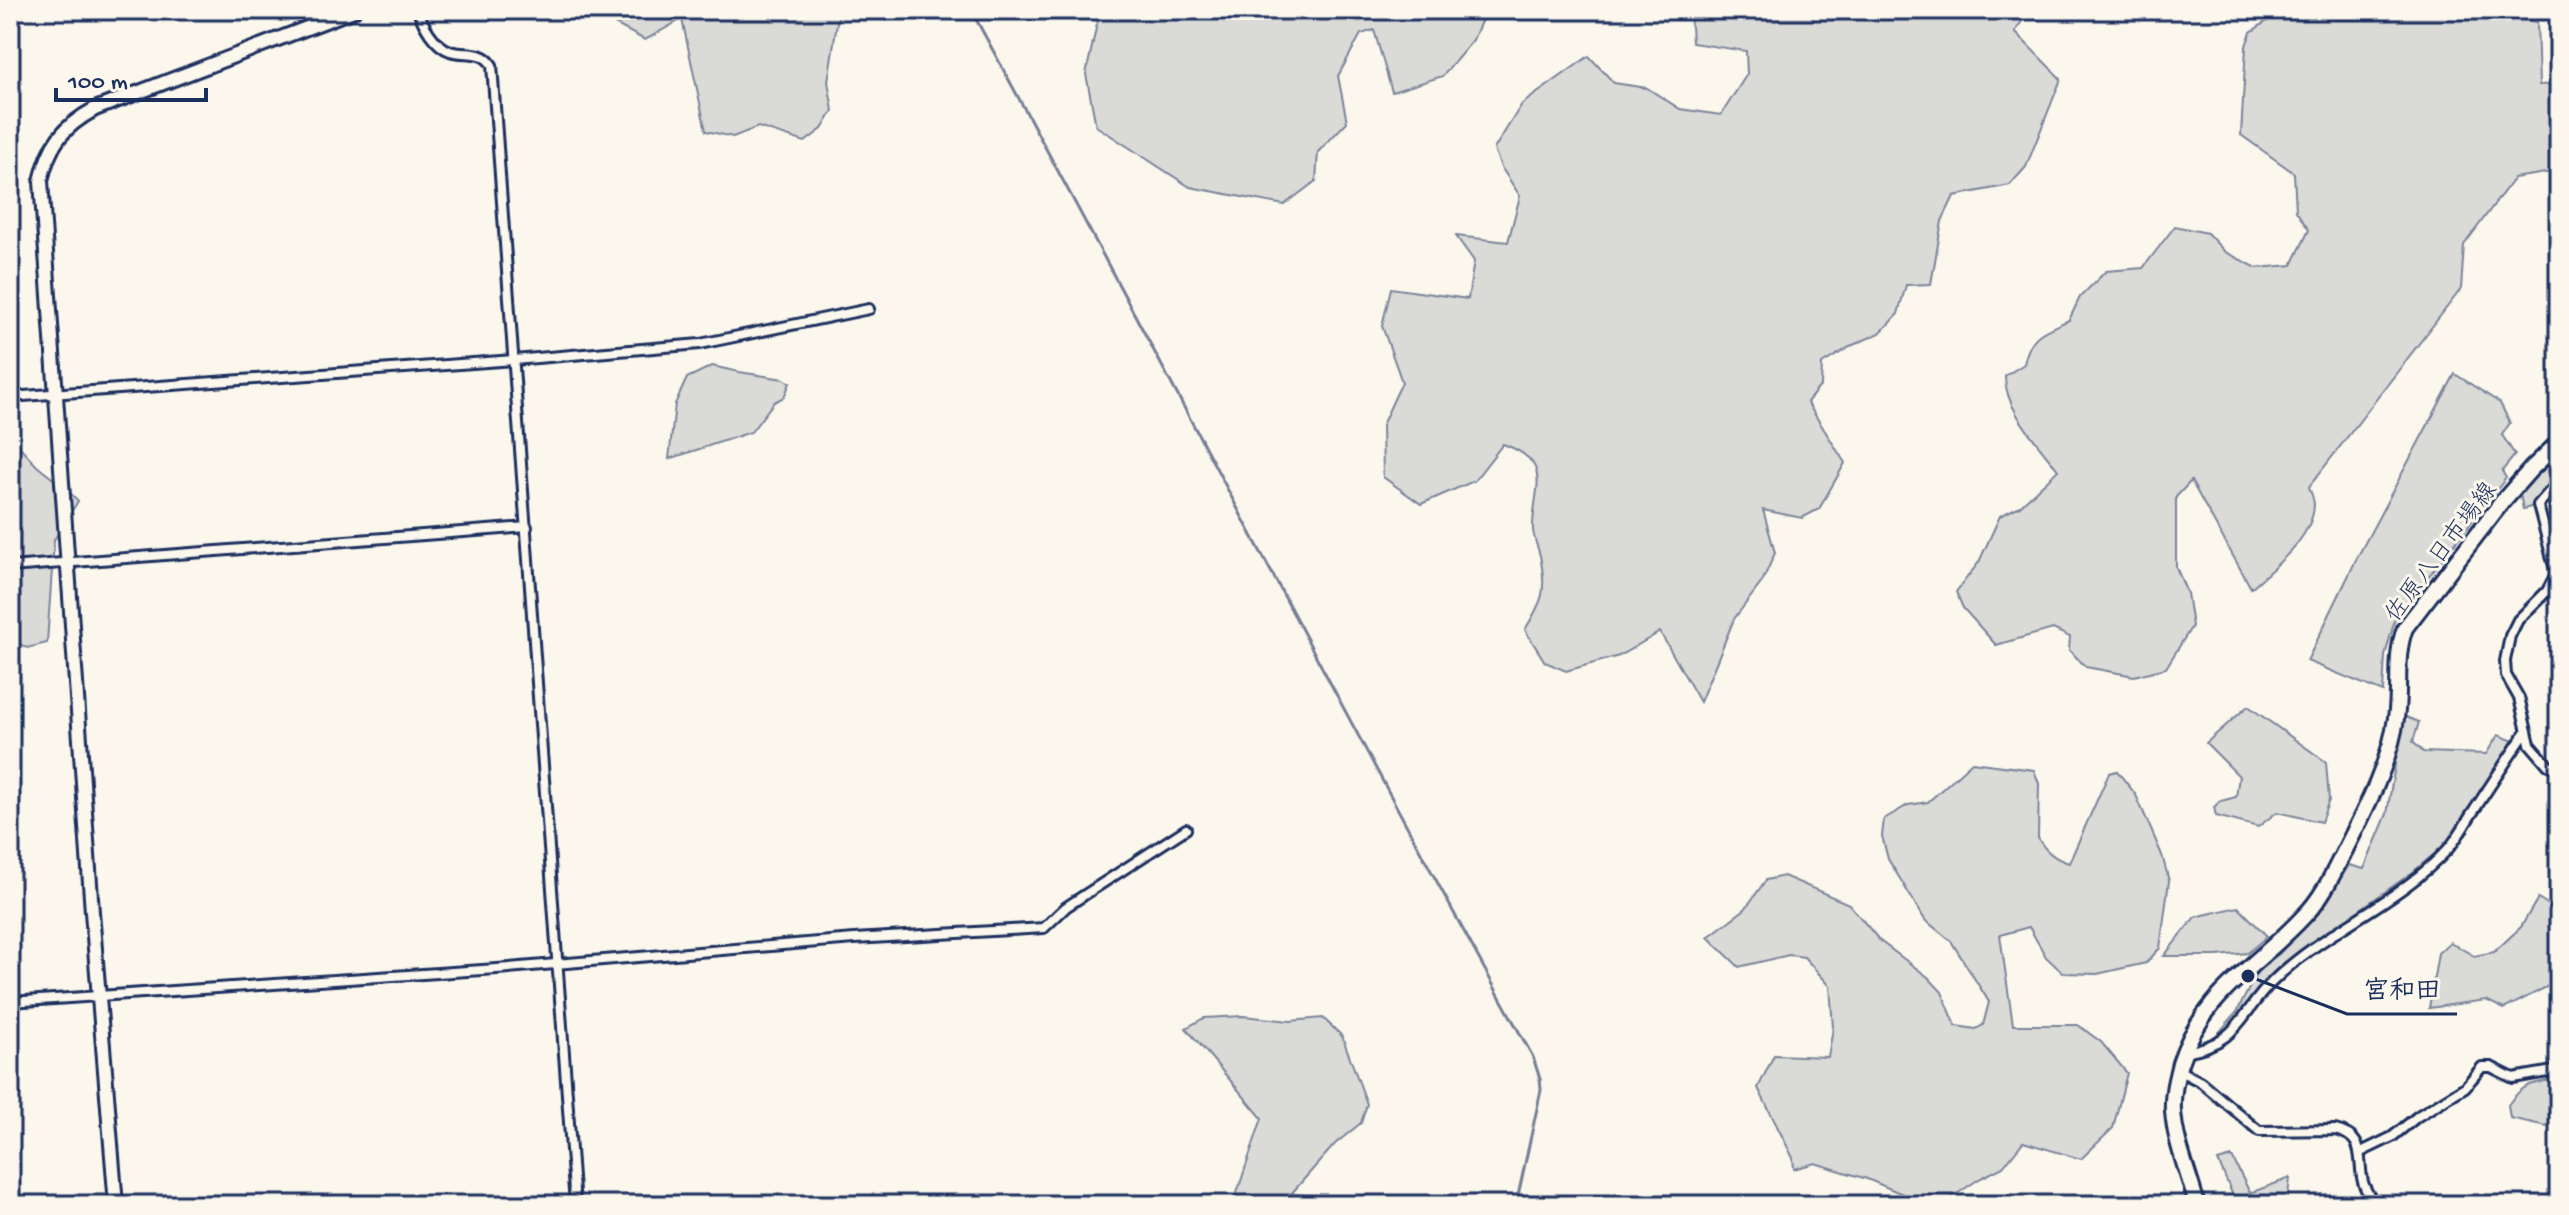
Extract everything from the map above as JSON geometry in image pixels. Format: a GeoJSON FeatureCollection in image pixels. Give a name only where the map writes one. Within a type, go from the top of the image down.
{"type":"FeatureCollection","features":[{"type":"Feature","properties":{"kind":"main road","name":"佐原八日市場線"},"geometry":{"type":"LineString","coordinates":[[2197,1205],[2174,1125],[2173,1093],[2184,1052],[2195,1027],[2235,979],[2306,915],[2329,881],[2381,772],[2390,744],[2396,720],[2398,649],[2405,628],[2502,502],[2559,442]]}},
{"type":"Feature","properties":{"kind":"street"},"geometry":{"type":"LineString","coordinates":[[116,1205],[55,393],[41,181],[45,160],[66,128],[95,109],[354,10]]}},
{"type":"Feature","properties":{"kind":"street"},"geometry":{"type":"LineString","coordinates":[[418,10],[438,43],[448,50],[488,58],[492,65],[575,1205]]}},
{"type":"Feature","properties":{"kind":"street"},"geometry":{"type":"LineString","coordinates":[[10,397],[700,344],[869,309]]}},
{"type":"Feature","properties":{"kind":"street"},"geometry":{"type":"LineString","coordinates":[[2559,481],[2538,505],[2556,574],[2547,591],[2518,620],[2510,636],[2505,661],[2506,675],[2519,698],[2530,744],[2548,765],[2559,770]]}},
{"type":"Feature","properties":{"kind":"street"},"geometry":{"type":"LineString","coordinates":[[10,567],[527,527]]}},
{"type":"Feature","properties":{"kind":"street"},"geometry":{"type":"LineString","coordinates":[[2184,1052],[2195,1051],[2227,1036],[2244,1020],[2262,993],[2315,946],[2355,922],[2433,864],[2450,847],[2526,732]]}},
{"type":"Feature","properties":{"kind":"street"},"geometry":{"type":"LineString","coordinates":[[10,1002],[558,964],[854,939],[1044,928],[1066,907],[1186,829]]}},
{"type":"Feature","properties":{"kind":"street"},"geometry":{"type":"LineString","coordinates":[[2361,1152],[2392,1137],[2418,1116],[2465,1087],[2482,1067],[2491,1067],[2513,1078],[2559,1070]]}},
{"type":"Feature","properties":{"kind":"street"},"geometry":{"type":"LineString","coordinates":[[2178,1070],[2201,1082],[2259,1131],[2335,1130],[2353,1138],[2361,1152],[2363,1182],[2375,1205]]}},
{"type":"Feature","properties":{"kind":"shaded area"},"geometry":{"type":"Polygon","coordinates":[[[600,10],[839,10],[828,81],[833,111],[822,129],[805,142],[758,127],[733,137],[706,131],[682,19],[645,40],[607,20],[600,10]]]}},
{"type":"Feature","properties":{"kind":"shaded area"},"geometry":{"type":"Polygon","coordinates":[[[1100,10],[1486,10],[1473,40],[1443,76],[1392,92],[1374,30],[1361,34],[1338,76],[1347,122],[1318,152],[1316,181],[1284,205],[1190,187],[1096,126],[1086,74],[1100,10]]]}},
{"type":"Feature","properties":{"kind":"shaded area"},"geometry":{"type":"Polygon","coordinates":[[[1690,10],[2029,10],[2015,32],[2061,79],[2026,167],[2010,185],[1954,196],[1942,221],[1931,284],[1906,285],[1898,314],[1880,333],[1822,364],[1821,385],[1807,402],[1845,463],[1819,509],[1802,518],[1763,510],[1775,553],[1762,582],[1734,619],[1700,702],[1660,632],[1619,656],[1566,671],[1545,662],[1525,630],[1539,605],[1543,590],[1540,557],[1533,530],[1538,479],[1530,460],[1503,444],[1474,481],[1421,504],[1383,477],[1382,425],[1402,382],[1382,326],[1391,288],[1468,299],[1474,261],[1456,236],[1508,242],[1520,196],[1501,167],[1494,149],[1522,104],[1589,56],[1614,83],[1647,88],[1680,109],[1721,115],[1747,74],[1746,51],[1692,43],[1690,10]]]}},
{"type":"Feature","properties":{"kind":"shaded area"},"geometry":{"type":"Polygon","coordinates":[[[2365,10],[2462,10],[2537,22],[2539,85],[2559,84],[2559,171],[2514,178],[2464,245],[2461,289],[2309,487],[2314,503],[2307,529],[2280,562],[2251,588],[2191,481],[2176,497],[2176,567],[2187,593],[2192,626],[2166,668],[2134,676],[2086,667],[2069,650],[2070,637],[2053,629],[1996,645],[1963,608],[1956,592],[1979,562],[2000,516],[2020,506],[2058,470],[2016,413],[2006,388],[2005,376],[2024,364],[2030,346],[2039,335],[2069,320],[2080,297],[2106,271],[2143,268],[2175,226],[2207,233],[2225,252],[2257,268],[2292,265],[2309,230],[2296,211],[2294,173],[2241,135],[2246,46],[2251,32],[2276,15],[2310,11],[2336,19],[2356,19],[2365,10]]]}},
{"type":"Feature","properties":{"kind":"shaded area"},"geometry":{"type":"Polygon","coordinates":[[[712,366],[784,379],[790,383],[784,397],[774,402],[751,432],[669,459],[675,404],[687,378],[712,366]]]}},
{"type":"Feature","properties":{"kind":"shaded area"},"geometry":{"type":"Polygon","coordinates":[[[2455,374],[2500,403],[2510,423],[2502,435],[2515,455],[2502,471],[2506,478],[2395,619],[2385,656],[2383,692],[2307,661],[2358,556],[2455,374]]]}},
{"type":"Feature","properties":{"kind":"shaded area"},"geometry":{"type":"Polygon","coordinates":[[[14,442],[78,501],[54,540],[47,643],[27,648],[10,638],[10,447],[14,442]]]}},
{"type":"Feature","properties":{"kind":"shaded area"},"geometry":{"type":"Polygon","coordinates":[[[2559,457],[2559,518],[2547,503],[2523,509],[2520,494],[2530,481],[2559,457]]]}},
{"type":"Feature","properties":{"kind":"shaded area"},"geometry":{"type":"Polygon","coordinates":[[[2248,706],[2326,762],[2329,800],[2321,822],[2277,812],[2258,827],[2216,816],[2214,807],[2221,801],[2236,797],[2239,776],[2206,743],[2248,706]]]}},
{"type":"Feature","properties":{"kind":"shaded area"},"geometry":{"type":"Polygon","coordinates":[[[2403,716],[2419,722],[2413,742],[2423,752],[2486,754],[2498,735],[2514,741],[2448,842],[2413,872],[2315,941],[2270,979],[2229,1031],[2215,1037],[2237,1012],[2260,967],[2279,954],[2323,907],[2349,865],[2364,869],[2387,814],[2403,716]]]}},
{"type":"Feature","properties":{"kind":"shaded area"},"geometry":{"type":"Polygon","coordinates":[[[1972,762],[2034,770],[2039,784],[2038,838],[2051,854],[2069,863],[2109,773],[2117,771],[2136,795],[2162,855],[2169,881],[2160,948],[2146,963],[2097,974],[2063,973],[2046,957],[2029,927],[2000,935],[2013,1025],[2078,1025],[2101,1042],[2127,1073],[2113,1128],[2081,1159],[2023,1142],[2003,1167],[1945,1202],[1912,1198],[1867,1179],[1815,1163],[1794,1169],[1793,1158],[1758,1088],[1774,1055],[1828,1057],[1833,1028],[1830,986],[1804,957],[1789,955],[1739,967],[1708,937],[1745,909],[1766,880],[1784,876],[1849,904],[1880,941],[1928,977],[1942,992],[1956,1026],[1976,1029],[1983,1025],[1989,1002],[1951,941],[1925,920],[1888,859],[1882,836],[1884,819],[1908,805],[1928,802],[1972,762]]]}},
{"type":"Feature","properties":{"kind":"shaded area"},"geometry":{"type":"Polygon","coordinates":[[[2538,898],[2559,911],[2559,987],[2554,983],[2504,1009],[2486,1000],[2429,1008],[2438,953],[2450,942],[2474,956],[2494,952],[2521,927],[2538,898]]]}},
{"type":"Feature","properties":{"kind":"shaded area"},"geometry":{"type":"Polygon","coordinates":[[[2238,907],[2267,936],[2248,953],[2164,956],[2195,917],[2238,907]]]}},
{"type":"Feature","properties":{"kind":"shaded area"},"geometry":{"type":"Polygon","coordinates":[[[1243,1016],[1290,1021],[1323,1018],[1342,1036],[1367,1104],[1361,1123],[1335,1144],[1291,1194],[1334,1197],[1356,1205],[1233,1205],[1262,1118],[1186,1028],[1204,1018],[1243,1016]]]}},
{"type":"Feature","properties":{"kind":"shaded area"},"geometry":{"type":"Polygon","coordinates":[[[2559,1079],[2559,1119],[2546,1126],[2510,1118],[2508,1105],[2524,1088],[2559,1079]]]}},
{"type":"Feature","properties":{"kind":"shaded area"},"geometry":{"type":"Polygon","coordinates":[[[2232,1157],[2250,1193],[2290,1178],[2287,1205],[2237,1205],[2218,1161],[2232,1157]]]}},
{"type":"Feature","properties":{"kind":"waterway"},"geometry":{"type":"LineString","coordinates":[[971,10],[1533,1057],[1541,1090],[1516,1205]]}},
{"type":"Feature","properties":{"kind":"place","name":"宮和田"},"geometry":{"type":"Point","coordinates":[2248,976]}}]}
